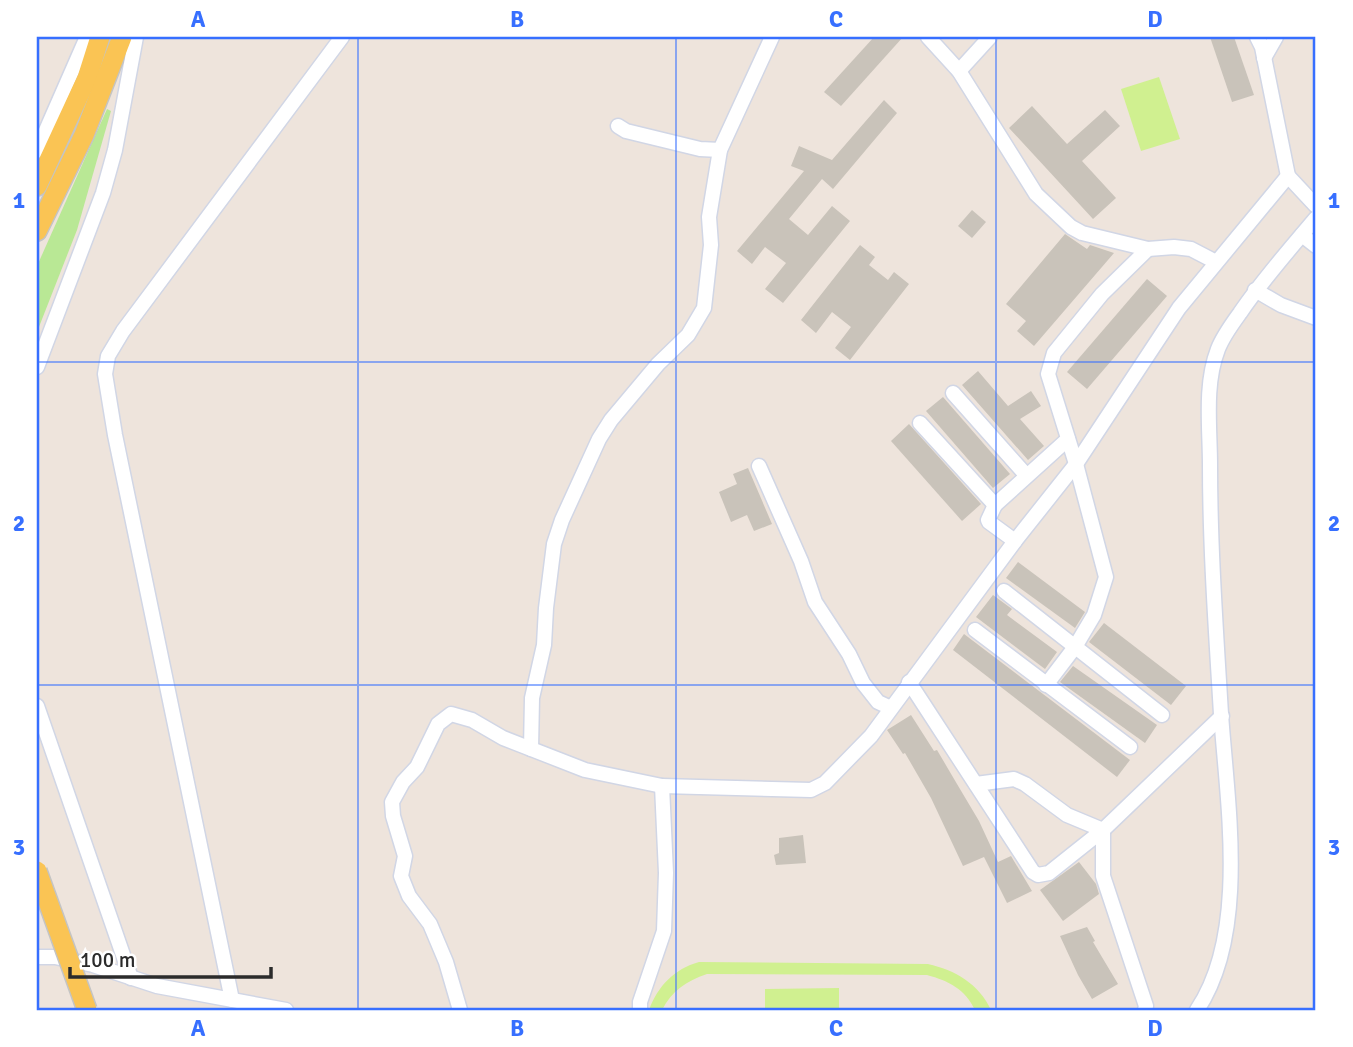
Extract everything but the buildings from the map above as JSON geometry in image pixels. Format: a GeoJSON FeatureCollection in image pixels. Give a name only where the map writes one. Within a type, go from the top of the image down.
{"type":"FeatureCollection","features":[{"type":"Feature","properties":{"kind":"main road"},"geometry":{"type":"LineString","coordinates":[[37,231],[84,135],[96,82],[100,37]]}},
{"type":"Feature","properties":{"kind":"main road"},"geometry":{"type":"LineString","coordinates":[[37,187],[121,37]]}},
{"type":"Feature","properties":{"kind":"main road"},"geometry":{"type":"LineString","coordinates":[[37,872],[87,1010]]}},
{"type":"Feature","properties":{"kind":"main road"},"geometry":{"type":"LineString","coordinates":[[37,900],[77,1010]]}},
{"type":"Feature","properties":{"kind":"street"},"geometry":{"type":"LineString","coordinates":[[37,151],[87,37]]}},
{"type":"Feature","properties":{"kind":"street"},"geometry":{"type":"LineString","coordinates":[[37,367],[103,193],[115,150],[136,37]]}},
{"type":"Feature","properties":{"kind":"street"},"geometry":{"type":"LineString","coordinates":[[232,1000],[115,435],[105,374],[107,356],[342,37]]}},
{"type":"Feature","properties":{"kind":"street"},"geometry":{"type":"LineString","coordinates":[[531,749],[532,698],[544,645],[554,544],[574,491],[611,419],[658,364],[688,335],[704,308],[711,244],[709,217],[720,150],[772,37]]}},
{"type":"Feature","properties":{"kind":"street"},"geometry":{"type":"LineString","coordinates":[[928,37],[959,71],[1036,194],[1061,220],[1082,233],[1148,249],[1191,249],[1216,262]]}},
{"type":"Feature","properties":{"kind":"street"},"geometry":{"type":"LineString","coordinates":[[959,71],[990,37]]}},
{"type":"Feature","properties":{"kind":"street"},"geometry":{"type":"LineString","coordinates":[[1258,37],[1288,176],[1316,206]]}},
{"type":"Feature","properties":{"kind":"street"},"geometry":{"type":"LineString","coordinates":[[1264,58],[1276,37]]}},
{"type":"Feature","properties":{"kind":"street"},"geometry":{"type":"LineString","coordinates":[[618,126],[626,131],[700,149],[720,150]]}},
{"type":"Feature","properties":{"kind":"street"},"geometry":{"type":"LineString","coordinates":[[460,1010],[446,962],[430,924],[409,896],[401,876],[405,856],[393,816],[392,802],[403,782],[417,767],[438,724],[452,715],[472,720],[503,738],[585,770],[662,786],[811,790],[825,783],[871,736],[1015,541],[1076,464],[1179,308],[1288,176]]}},
{"type":"Feature","properties":{"kind":"street"},"geometry":{"type":"LineString","coordinates":[[1197,1010],[1217,965],[1230,904],[1229,796],[1210,511],[1211,381],[1218,348],[1255,290],[1316,218]]}},
{"type":"Feature","properties":{"kind":"street"},"geometry":{"type":"LineString","coordinates":[[1302,235],[1316,246]]}},
{"type":"Feature","properties":{"kind":"street"},"geometry":{"type":"LineString","coordinates":[[1046,685],[1075,647],[1094,615],[1106,577],[1076,464],[1048,374],[1054,353],[1102,294],[1148,249]]}},
{"type":"Feature","properties":{"kind":"street"},"geometry":{"type":"LineString","coordinates":[[1255,290],[1281,305],[1313,311]]}},
{"type":"Feature","properties":{"kind":"street"},"geometry":{"type":"LineString","coordinates":[[953,393],[1026,475]]}},
{"type":"Feature","properties":{"kind":"street"},"geometry":{"type":"LineString","coordinates":[[920,423],[995,506]]}},
{"type":"Feature","properties":{"kind":"street"},"geometry":{"type":"LineString","coordinates":[[1015,541],[989,522],[995,506],[1068,439]]}},
{"type":"Feature","properties":{"kind":"street"},"geometry":{"type":"LineString","coordinates":[[759,466],[801,561],[815,602],[849,654],[863,682],[878,702],[891,708]]}},
{"type":"Feature","properties":{"kind":"street"},"geometry":{"type":"LineString","coordinates":[[1004,592],[1162,715]]}},
{"type":"Feature","properties":{"kind":"street"},"geometry":{"type":"LineString","coordinates":[[975,630],[1130,747]]}},
{"type":"Feature","properties":{"kind":"street"},"geometry":{"type":"LineString","coordinates":[[909,682],[1033,872],[1038,875],[1049,873],[1103,830],[1222,716]]}},
{"type":"Feature","properties":{"kind":"street"},"geometry":{"type":"LineString","coordinates":[[37,706],[131,978]]}},
{"type":"Feature","properties":{"kind":"street"},"geometry":{"type":"LineString","coordinates":[[976,783],[1014,779],[1067,815],[1103,830]]}},
{"type":"Feature","properties":{"kind":"street"},"geometry":{"type":"LineString","coordinates":[[640,1010],[640,1002],[664,931],[666,873],[662,786]]}},
{"type":"Feature","properties":{"kind":"street"},"geometry":{"type":"LineString","coordinates":[[1103,830],[1103,876],[1146,1006],[1145,1010]]}},
{"type":"Feature","properties":{"kind":"street"},"geometry":{"type":"LineString","coordinates":[[37,957],[55,957],[93,965],[157,986],[286,1010]]}},
{"type":"Feature","properties":{"kind":"green space"},"geometry":{"type":"Polygon","coordinates":[[[1159,77],[1180,139],[1141,151],[1121,89],[1159,77]]]}},
{"type":"Feature","properties":{"kind":"green space"},"geometry":{"type":"Polygon","coordinates":[[[107,109],[111,111],[77,230],[37,332],[37,266],[107,109]]]}},
{"type":"Feature","properties":{"kind":"green space"},"geometry":{"type":"Polygon","coordinates":[[[699,962],[928,964],[957,974],[980,993],[991,1010],[975,1010],[956,987],[927,975],[707,974],[680,988],[662,1010],[649,1010],[657,993],[668,980],[682,969],[699,962]]]}},
{"type":"Feature","properties":{"kind":"green space"},"geometry":{"type":"Polygon","coordinates":[[[839,988],[839,1010],[765,1010],[765,989],[839,988]]]}}]}
